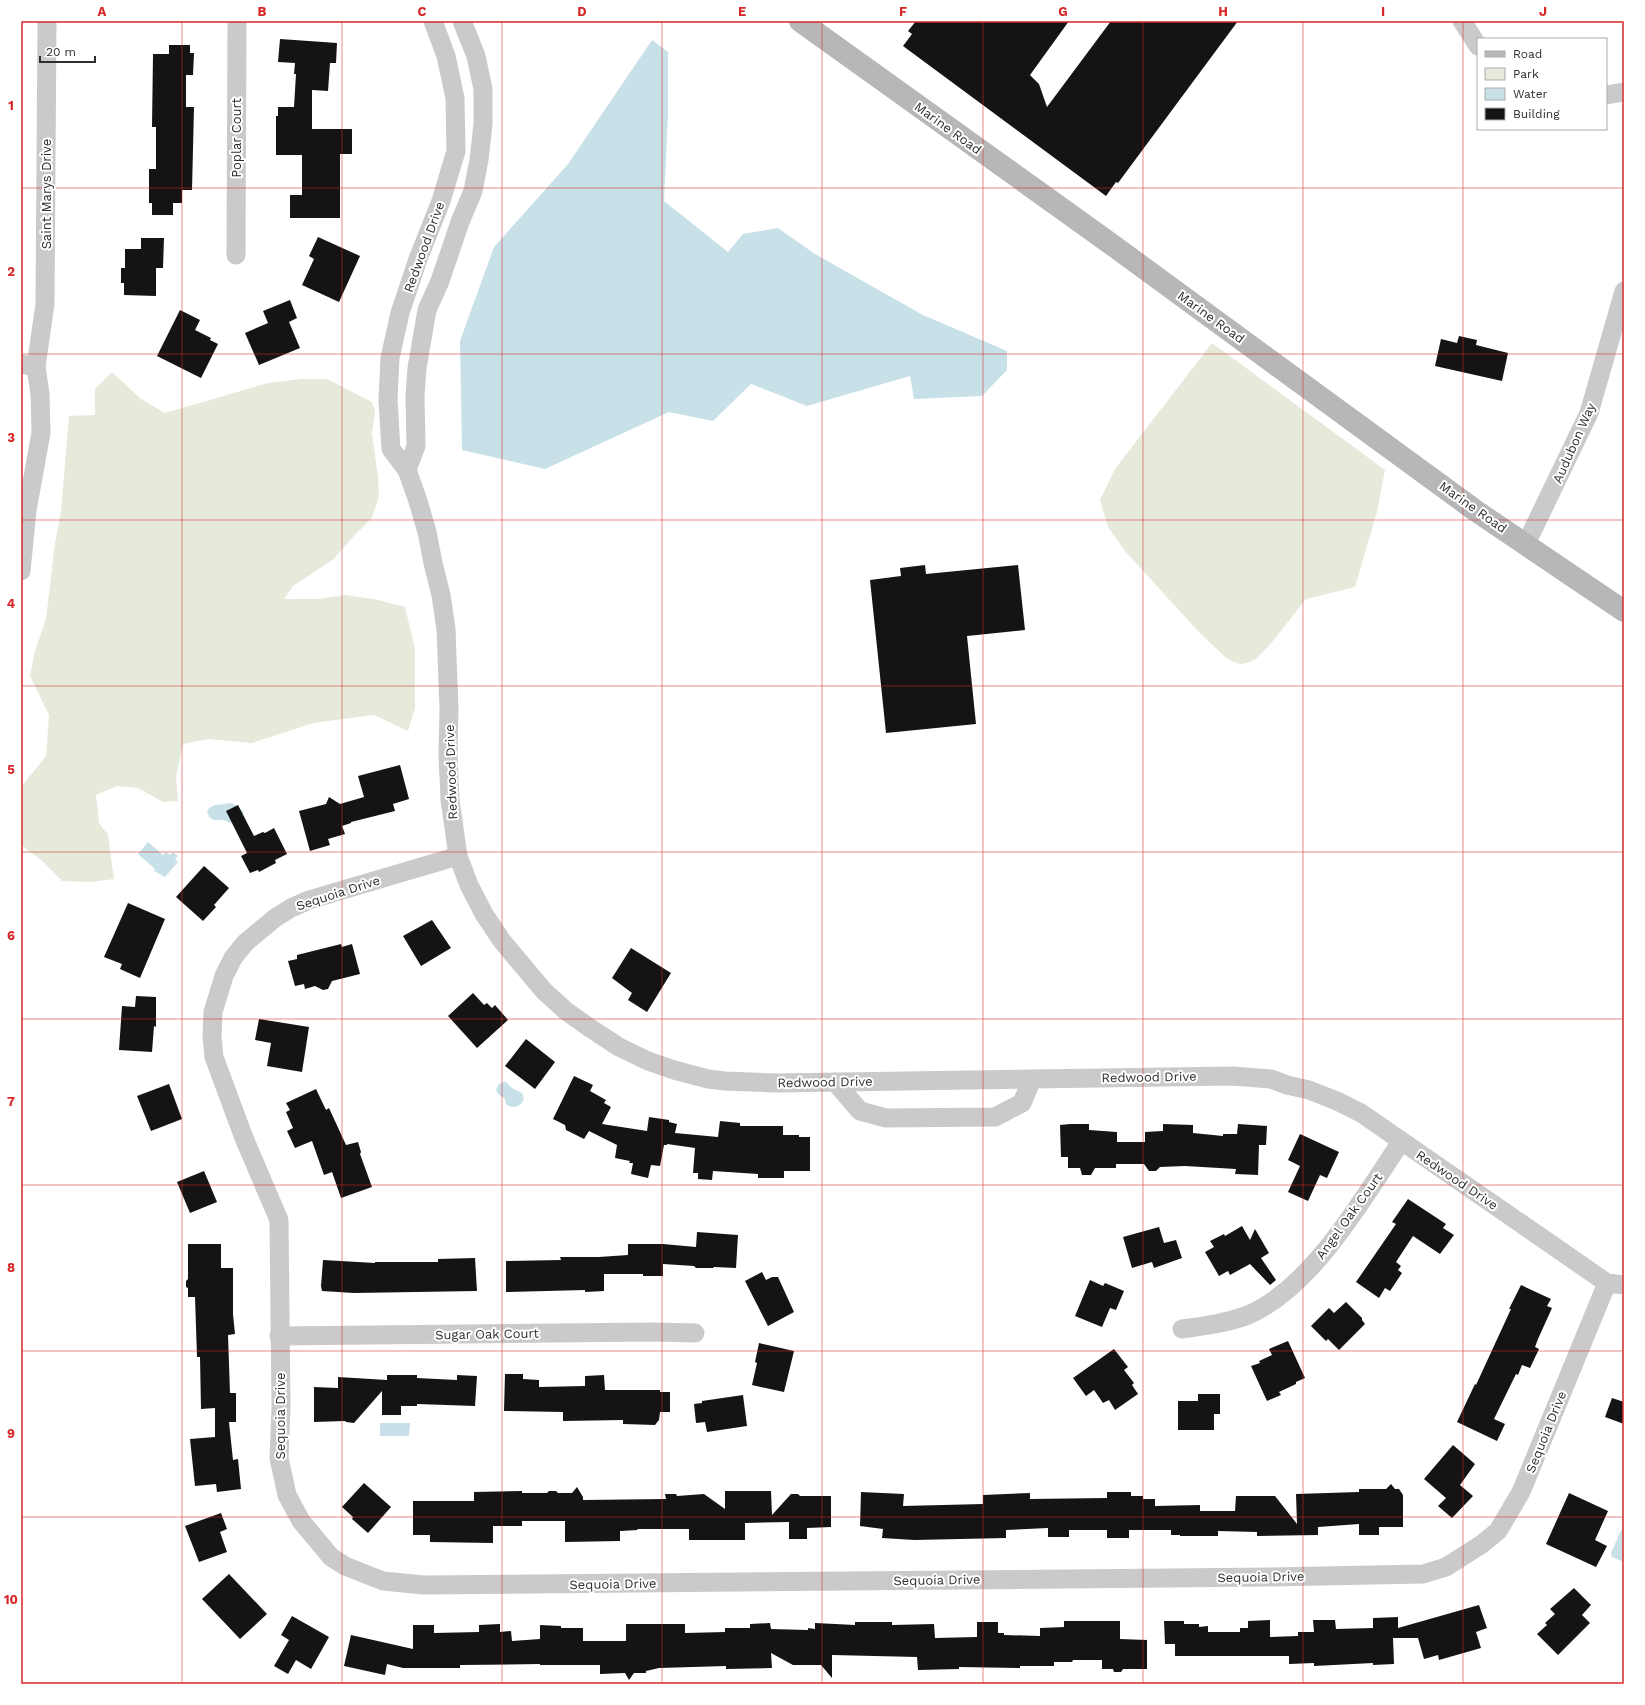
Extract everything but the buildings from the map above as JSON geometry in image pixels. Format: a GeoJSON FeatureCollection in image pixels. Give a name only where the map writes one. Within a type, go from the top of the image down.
{"type":"FeatureCollection","features":[{"type":"Feature","properties":{"kind":"main road","name":"Marine Road"},"geometry":{"type":"LineString","coordinates":[[800,21],[1111,244],[1476,511],[1624,611]]}},
{"type":"Feature","properties":{"kind":"street","name":"Saint Marys Drive"},"geometry":{"type":"LineString","coordinates":[[21,571],[27,510],[41,433],[40,394],[29,366],[45,304],[47,21]]}},
{"type":"Feature","properties":{"kind":"street","name":"Poplar Court"},"geometry":{"type":"LineString","coordinates":[[236,255],[237,21]]}},
{"type":"Feature","properties":{"kind":"street","name":"Redwood Drive"},"geometry":{"type":"LineString","coordinates":[[433,21],[446,56],[456,98],[456,151],[441,201],[418,259],[400,313],[390,358],[388,400],[391,449],[407,470],[427,532],[441,595],[446,629],[450,800],[458,856],[469,885],[484,914],[522,965],[544,991],[566,1011],[619,1047],[648,1061],[708,1079],[742,1082],[1232,1076],[1271,1079],[1286,1085],[1309,1090],[1337,1101],[1361,1113],[1401,1142],[1616,1284]]}},
{"type":"Feature","properties":{"kind":"street","name":"Redwood Drive"},"geometry":{"type":"LineString","coordinates":[[407,470],[416,446],[415,396],[417,368],[427,310],[440,281],[460,222],[473,191],[480,160],[484,124],[483,89],[476,56],[462,21]]}},
{"type":"Feature","properties":{"kind":"street"},"geometry":{"type":"LineString","coordinates":[[1462,21],[1477,44]]}},
{"type":"Feature","properties":{"kind":"street"},"geometry":{"type":"LineString","coordinates":[[1607,95],[1624,92]]}},
{"type":"Feature","properties":{"kind":"street","name":"Audubon Way"},"geometry":{"type":"LineString","coordinates":[[1526,544],[1589,413],[1624,291]]}},
{"type":"Feature","properties":{"kind":"street","name":"Sequoia Drive"},"geometry":{"type":"LineString","coordinates":[[458,856],[309,900],[291,908],[275,918],[245,943],[233,958],[224,976],[213,1012],[212,1037],[214,1057],[244,1138],[279,1220],[279,1336],[281,1407],[279,1458],[287,1495],[301,1521],[328,1555],[345,1566],[382,1580],[424,1585],[1271,1578],[1423,1574],[1446,1567],[1482,1544],[1498,1531],[1521,1492],[1616,1284]]}},
{"type":"Feature","properties":{"kind":"street"},"geometry":{"type":"LineString","coordinates":[[835,1082],[860,1111],[886,1118],[994,1117],[1022,1103],[1032,1079]]}},
{"type":"Feature","properties":{"kind":"street","name":"Angel Oak Court"},"geometry":{"type":"LineString","coordinates":[[1182,1329],[1223,1322],[1247,1315],[1266,1306],[1279,1296],[1317,1261],[1331,1244],[1401,1142]]}},
{"type":"Feature","properties":{"kind":"street","name":"Sugar Oak Court"},"geometry":{"type":"LineString","coordinates":[[279,1336],[654,1332],[695,1333]]}},
{"type":"Feature","properties":{"kind":"green space"},"geometry":{"type":"Polygon","coordinates":[[[1212,343],[1385,470],[1377,512],[1355,587],[1306,599],[1272,642],[1256,659],[1241,664],[1226,658],[1196,629],[1125,551],[1108,527],[1100,500],[1115,469],[1212,343]]]}},
{"type":"Feature","properties":{"kind":"green space"},"geometry":{"type":"Polygon","coordinates":[[[112,372],[141,399],[165,413],[268,383],[302,379],[327,379],[372,402],[375,411],[372,433],[379,496],[372,518],[334,559],[293,586],[284,599],[318,599],[345,595],[374,599],[405,607],[415,649],[415,708],[408,731],[374,715],[313,723],[252,743],[208,739],[183,744],[176,777],[178,801],[163,802],[138,788],[117,786],[96,795],[99,823],[108,835],[114,879],[91,882],[62,881],[41,860],[21,845],[21,787],[46,756],[49,715],[30,676],[35,651],[46,619],[55,543],[61,511],[69,416],[95,415],[95,389],[112,372]]]}},
{"type":"Feature","properties":{"kind":"water"},"geometry":{"type":"Polygon","coordinates":[[[652,40],[668,52],[668,115],[664,201],[728,252],[743,234],[778,228],[815,254],[923,315],[1007,351],[1007,370],[982,396],[914,399],[910,376],[807,406],[751,384],[713,421],[669,412],[545,469],[462,450],[460,341],[494,247],[568,164],[652,40]]]}},
{"type":"Feature","properties":{"kind":"water"},"geometry":{"type":"Polygon","coordinates":[[[229,803],[237,806],[244,813],[237,821],[230,823],[223,820],[214,820],[209,817],[207,811],[209,808],[212,806],[229,803]]]}},
{"type":"Feature","properties":{"kind":"water"},"geometry":{"type":"Polygon","coordinates":[[[148,842],[163,855],[166,852],[170,855],[173,852],[178,856],[175,859],[178,862],[165,877],[154,871],[155,869],[138,854],[148,842]]]}},
{"type":"Feature","properties":{"kind":"water"},"geometry":{"type":"Polygon","coordinates":[[[506,1082],[512,1088],[522,1093],[524,1099],[521,1104],[514,1107],[506,1104],[505,1099],[498,1094],[496,1090],[499,1084],[506,1082]]]}},
{"type":"Feature","properties":{"kind":"water"},"geometry":{"type":"Polygon","coordinates":[[[380,1423],[410,1423],[409,1436],[380,1436],[380,1423]]]}},
{"type":"Feature","properties":{"kind":"water"},"geometry":{"type":"Polygon","coordinates":[[[1623,1526],[1624,1562],[1612,1557],[1611,1553],[1623,1526]]]}}]}
